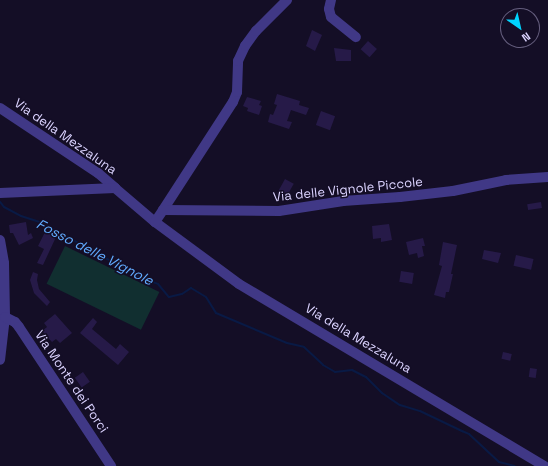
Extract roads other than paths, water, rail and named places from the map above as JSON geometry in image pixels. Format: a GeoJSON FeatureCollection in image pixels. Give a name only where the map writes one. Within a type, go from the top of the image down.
{"type":"FeatureCollection","features":[{"type":"Feature","properties":{"kind":"street"},"geometry":{"type":"LineString","coordinates":[[159,225],[163,210],[234,102],[237,92],[238,61],[245,46],[256,31],[287,0]]}},
{"type":"Feature","properties":{"kind":"street"},"geometry":{"type":"LineString","coordinates":[[331,0],[329,6],[331,17],[356,37]]}},
{"type":"Feature","properties":{"kind":"street","name":"Via della Mezzaluna"},"geometry":{"type":"LineString","coordinates":[[0,108],[98,174],[159,225],[239,284],[544,466]]}},
{"type":"Feature","properties":{"kind":"street","name":"Via delle Vignole Piccole"},"geometry":{"type":"LineString","coordinates":[[163,210],[279,211],[344,201],[412,196],[453,191],[506,180],[548,177]]}},
{"type":"Feature","properties":{"kind":"street","name":"Via della Mezzaluna"},"geometry":{"type":"LineString","coordinates":[[0,193],[115,188]]}},
{"type":"Feature","properties":{"kind":"street"},"geometry":{"type":"LineString","coordinates":[[0,240],[4,263],[5,317],[0,360]]}},
{"type":"Feature","properties":{"kind":"street","name":"Via Monte dei Porci"},"geometry":{"type":"LineString","coordinates":[[5,317],[15,322],[19,327],[111,466]]}},
{"type":"Feature","properties":{"kind":"waterway","name":"Fosso delle Vignole"},"geometry":{"type":"LineString","coordinates":[[0,202],[4,207],[21,216],[42,223],[140,277],[158,284],[169,297],[182,294],[191,288],[206,297],[216,313],[287,343],[304,347],[323,365],[335,372],[352,370],[366,377],[382,393],[400,405],[420,411],[469,434],[499,462],[515,466]]}}]}
